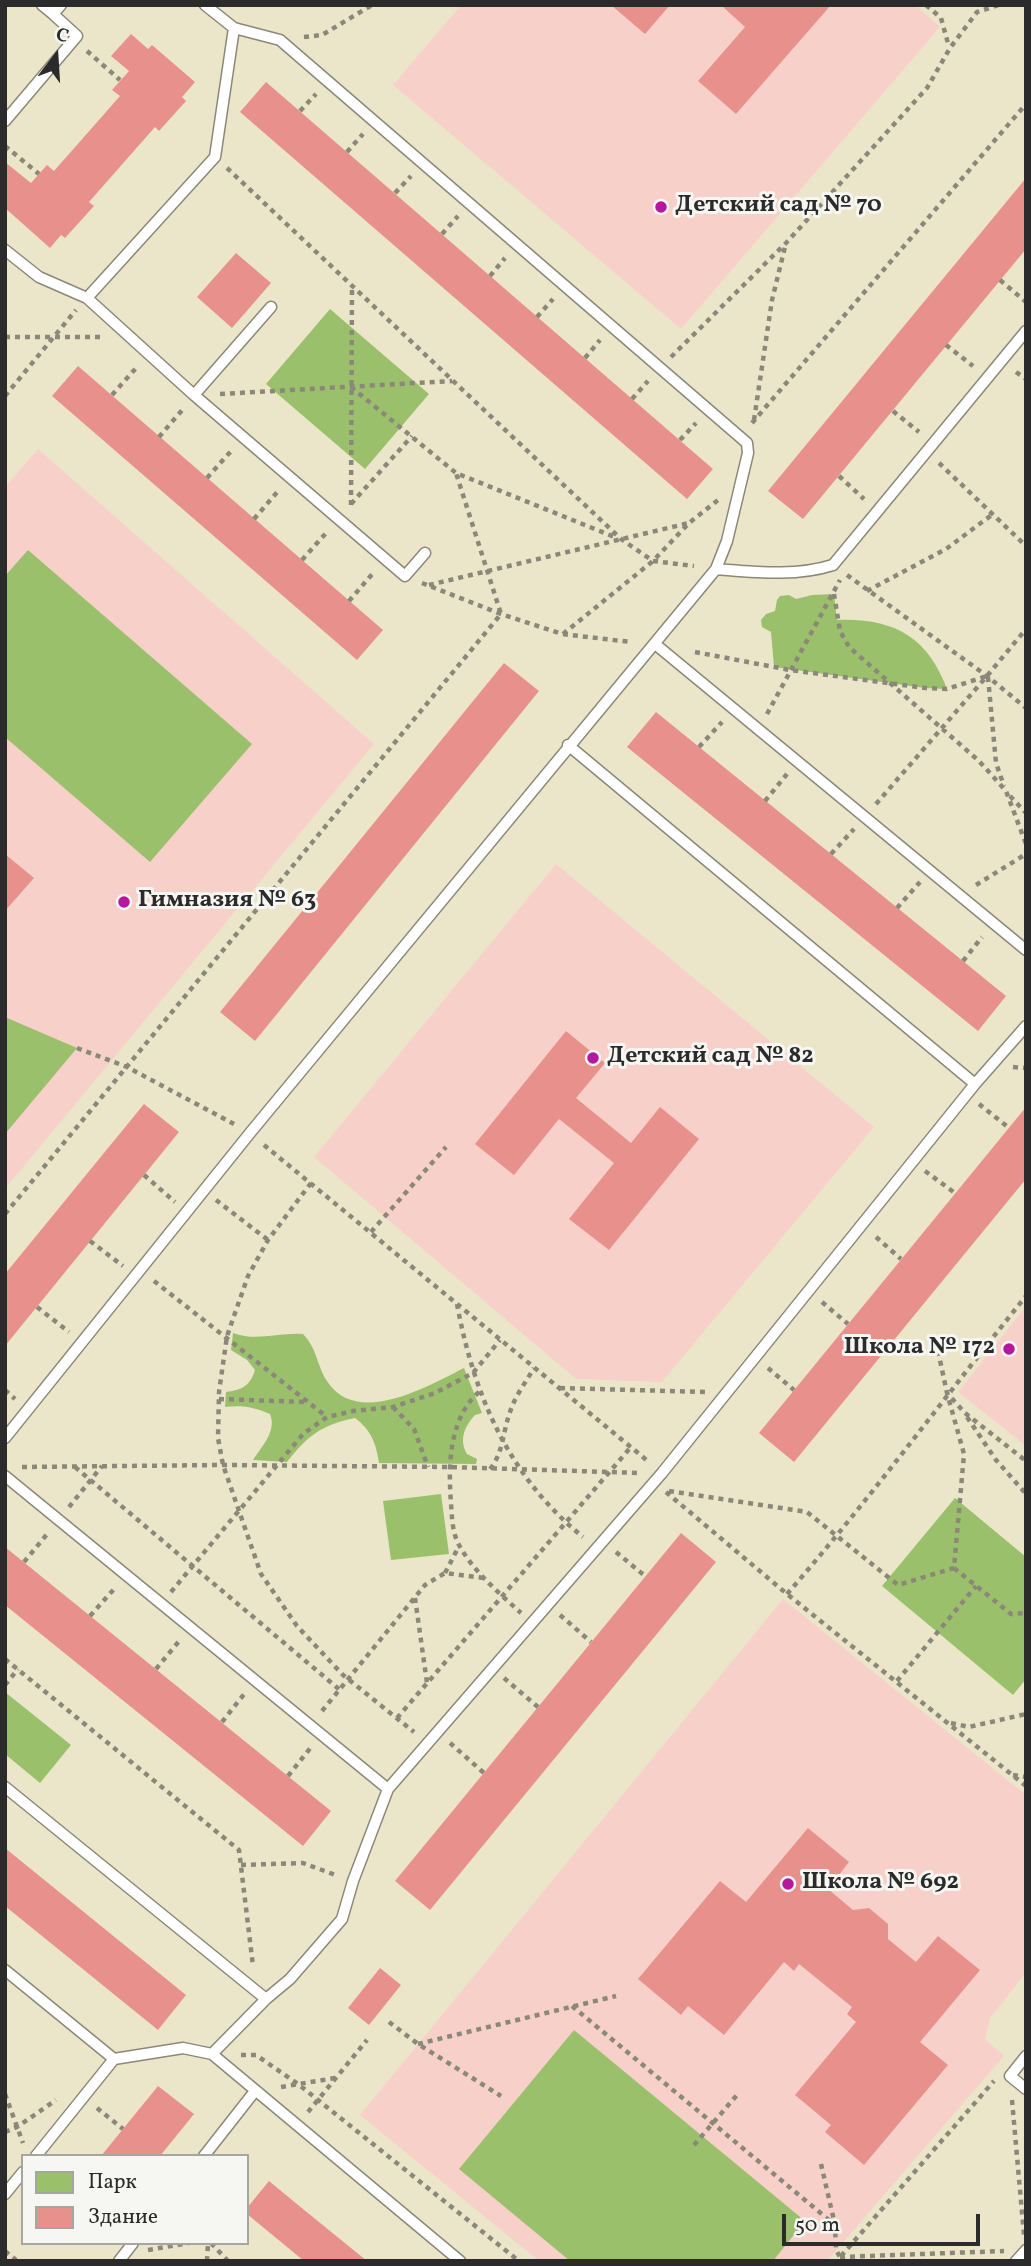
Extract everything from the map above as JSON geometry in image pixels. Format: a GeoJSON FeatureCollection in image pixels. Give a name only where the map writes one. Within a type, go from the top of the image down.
{"type":"FeatureCollection","features":[{"type":"Feature","properties":{"kind":"lane"},"geometry":{"type":"LineString","coordinates":[[5,121],[77,36],[42,5]]}},
{"type":"Feature","properties":{"kind":"lane"},"geometry":{"type":"LineString","coordinates":[[53,14],[61,5]]}},
{"type":"Feature","properties":{"kind":"lane"},"geometry":{"type":"LineString","coordinates":[[5,1438],[250,1133],[716,569],[727,541],[748,453],[747,443],[280,40],[234,28],[205,5]]}},
{"type":"Feature","properties":{"kind":"lane"},"geometry":{"type":"LineString","coordinates":[[87,298],[215,157],[234,28]]}},
{"type":"Feature","properties":{"kind":"lane"},"geometry":{"type":"LineString","coordinates":[[5,250],[39,277],[87,298],[243,438],[405,576],[425,553]]}},
{"type":"Feature","properties":{"kind":"lane"},"geometry":{"type":"LineString","coordinates":[[194,395],[271,307]]}},
{"type":"Feature","properties":{"kind":"lane"},"geometry":{"type":"LineString","coordinates":[[716,569],[795,573],[833,565],[1026,331]]}},
{"type":"Feature","properties":{"kind":"lane"},"geometry":{"type":"LineString","coordinates":[[655,645],[1026,950]]}},
{"type":"Feature","properties":{"kind":"lane"},"geometry":{"type":"LineString","coordinates":[[568,745],[975,1084]]}},
{"type":"Feature","properties":{"kind":"lane"},"geometry":{"type":"LineString","coordinates":[[212,2054],[266,1999],[290,1979],[342,1919],[352,1881],[388,1789],[662,1473],[975,1084],[1026,1026]]}},
{"type":"Feature","properties":{"kind":"lane"},"geometry":{"type":"LineString","coordinates":[[5,1476],[388,1789]]}},
{"type":"Feature","properties":{"kind":"lane"},"geometry":{"type":"LineString","coordinates":[[5,1787],[266,1999]]}},
{"type":"Feature","properties":{"kind":"lane"},"geometry":{"type":"LineString","coordinates":[[7,1973],[114,2059]]}},
{"type":"Feature","properties":{"kind":"lane"},"geometry":{"type":"LineString","coordinates":[[38,2154],[114,2059],[183,2048],[212,2054],[460,2261]]}},
{"type":"Feature","properties":{"kind":"lane"},"geometry":{"type":"LineString","coordinates":[[1026,2056],[1006,2073],[1026,2089]]}},
{"type":"Feature","properties":{"kind":"lane"},"geometry":{"type":"LineString","coordinates":[[206,2154],[255,2091]]}},
{"type":"Feature","properties":{"kind":"lane"},"geometry":{"type":"LineString","coordinates":[[5,2194],[21,2174]]}},
{"type":"Feature","properties":{"kind":"lane"},"geometry":{"type":"LineString","coordinates":[[1016,2261],[1026,2250]]}},
{"type":"Feature","properties":{"kind":"path"},"geometry":{"type":"LineString","coordinates":[[280,40],[322,35],[372,5]]}},
{"type":"Feature","properties":{"kind":"path"},"geometry":{"type":"LineString","coordinates":[[926,5],[941,19],[950,48]]}},
{"type":"Feature","properties":{"kind":"path"},"geometry":{"type":"LineString","coordinates":[[660,368],[786,243],[927,88],[950,48],[977,12],[999,5]]}},
{"type":"Feature","properties":{"kind":"path"},"geometry":{"type":"LineString","coordinates":[[77,36],[90,55],[120,80]]}},
{"type":"Feature","properties":{"kind":"path"},"geometry":{"type":"LineString","coordinates":[[740,437],[1026,104]]}},
{"type":"Feature","properties":{"kind":"path"},"geometry":{"type":"LineString","coordinates":[[5,146],[38,174]]}},
{"type":"Feature","properties":{"kind":"path"},"geometry":{"type":"LineString","coordinates":[[215,157],[621,539],[653,561],[716,569]]}},
{"type":"Feature","properties":{"kind":"path"},"geometry":{"type":"LineString","coordinates":[[754,421],[772,300],[786,243]]}},
{"type":"Feature","properties":{"kind":"path"},"geometry":{"type":"LineString","coordinates":[[1000,280],[1026,302]]}},
{"type":"Feature","properties":{"kind":"path"},"geometry":{"type":"LineString","coordinates":[[351,505],[352,286]]}},
{"type":"Feature","properties":{"kind":"path"},"geometry":{"type":"LineString","coordinates":[[5,396],[87,298]]}},
{"type":"Feature","properties":{"kind":"path"},"geometry":{"type":"LineString","coordinates":[[5,337],[130,337]]}},
{"type":"Feature","properties":{"kind":"path"},"geometry":{"type":"LineString","coordinates":[[946,345],[988,377]]}},
{"type":"Feature","properties":{"kind":"path"},"geometry":{"type":"LineString","coordinates":[[112,395],[149,354]]}},
{"type":"Feature","properties":{"kind":"path"},"geometry":{"type":"LineString","coordinates":[[159,437],[194,395],[453,381]]}},
{"type":"Feature","properties":{"kind":"path"},"geometry":{"type":"LineString","coordinates":[[351,387],[456,473],[621,539]]}},
{"type":"Feature","properties":{"kind":"path"},"geometry":{"type":"LineString","coordinates":[[893,411],[1026,546]]}},
{"type":"Feature","properties":{"kind":"path"},"geometry":{"type":"LineString","coordinates":[[302,560],[412,436]]}},
{"type":"Feature","properties":{"kind":"path"},"geometry":{"type":"LineString","coordinates":[[207,478],[243,438]]}},
{"type":"Feature","properties":{"kind":"path"},"geometry":{"type":"LineString","coordinates":[[456,473],[501,614]]}},
{"type":"Feature","properties":{"kind":"path"},"geometry":{"type":"LineString","coordinates":[[839,476],[877,510]]}},
{"type":"Feature","properties":{"kind":"path"},"geometry":{"type":"LineString","coordinates":[[254,519],[290,477]]}},
{"type":"Feature","properties":{"kind":"path"},"geometry":{"type":"LineString","coordinates":[[562,634],[653,561],[689,523],[741,482]]}},
{"type":"Feature","properties":{"kind":"path"},"geometry":{"type":"LineString","coordinates":[[867,592],[946,548],[993,514]]}},
{"type":"Feature","properties":{"kind":"path"},"geometry":{"type":"LineString","coordinates":[[428,586],[689,523]]}},
{"type":"Feature","properties":{"kind":"path"},"geometry":{"type":"LineString","coordinates":[[349,601],[384,560]]}},
{"type":"Feature","properties":{"kind":"path"},"geometry":{"type":"LineString","coordinates":[[758,730],[843,573],[988,676],[1026,708]]}},
{"type":"Feature","properties":{"kind":"path"},"geometry":{"type":"LineString","coordinates":[[405,576],[501,614],[562,634],[655,645]]}},
{"type":"Feature","properties":{"kind":"path"},"geometry":{"type":"LineString","coordinates":[[834,594],[840,631],[849,647],[942,726],[979,761],[1026,813]]}},
{"type":"Feature","properties":{"kind":"path"},"geometry":{"type":"LineString","coordinates":[[5,1214],[501,614]]}},
{"type":"Feature","properties":{"kind":"path"},"geometry":{"type":"LineString","coordinates":[[831,854],[1026,629]]}},
{"type":"Feature","properties":{"kind":"path"},"geometry":{"type":"LineString","coordinates":[[694,652],[790,670],[947,690],[988,676]]}},
{"type":"Feature","properties":{"kind":"path"},"geometry":{"type":"LineString","coordinates":[[988,676],[996,763],[1026,844]]}},
{"type":"Feature","properties":{"kind":"path"},"geometry":{"type":"LineString","coordinates":[[699,747],[734,709]]}},
{"type":"Feature","properties":{"kind":"path"},"geometry":{"type":"LineString","coordinates":[[765,801],[797,761]]}},
{"type":"Feature","properties":{"kind":"path"},"geometry":{"type":"LineString","coordinates":[[959,895],[1026,854]]}},
{"type":"Feature","properties":{"kind":"path"},"geometry":{"type":"LineString","coordinates":[[897,908],[929,871]]}},
{"type":"Feature","properties":{"kind":"path"},"geometry":{"type":"LineString","coordinates":[[963,961],[994,924]]}},
{"type":"Feature","properties":{"kind":"path"},"geometry":{"type":"LineString","coordinates":[[77,1048],[127,1067],[250,1133],[662,1473]]}},
{"type":"Feature","properties":{"kind":"path"},"geometry":{"type":"LineString","coordinates":[[967,1095],[1009,1128]]}},
{"type":"Feature","properties":{"kind":"path"},"geometry":{"type":"LineString","coordinates":[[371,1232],[446,1147]]}},
{"type":"Feature","properties":{"kind":"path"},"geometry":{"type":"LineString","coordinates":[[913,1162],[955,1193]]}},
{"type":"Feature","properties":{"kind":"path"},"geometry":{"type":"LineString","coordinates":[[144,1175],[187,1212]]}},
{"type":"Feature","properties":{"kind":"path"},"geometry":{"type":"LineString","coordinates":[[311,1183],[268,1240],[248,1276],[227,1336],[219,1399],[218,1438],[223,1465],[261,1574],[297,1626],[349,1679],[427,1743]]}},
{"type":"Feature","properties":{"kind":"path"},"geometry":{"type":"LineString","coordinates":[[204,1190],[268,1240]]}},
{"type":"Feature","properties":{"kind":"path"},"geometry":{"type":"LineString","coordinates":[[863,1225],[901,1259]]}},
{"type":"Feature","properties":{"kind":"path"},"geometry":{"type":"LineString","coordinates":[[90,1241],[227,1336],[327,1417]]}},
{"type":"Feature","properties":{"kind":"path"},"geometry":{"type":"LineString","coordinates":[[809,1292],[848,1324]]}},
{"type":"Feature","properties":{"kind":"path"},"geometry":{"type":"LineString","coordinates":[[787,1594],[838,1536],[947,1393],[1026,1296]]}},
{"type":"Feature","properties":{"kind":"path"},"geometry":{"type":"LineString","coordinates":[[457,1304],[466,1351],[479,1392],[502,1438],[533,1487],[565,1523],[645,1576]]}},
{"type":"Feature","properties":{"kind":"path"},"geometry":{"type":"LineString","coordinates":[[37,1307],[82,1342]]}},
{"type":"Feature","properties":{"kind":"path"},"geometry":{"type":"LineString","coordinates":[[162,1604],[303,1434],[327,1417],[393,1407],[435,1393],[473,1373],[501,1340]]}},
{"type":"Feature","properties":{"kind":"path"},"geometry":{"type":"LineString","coordinates":[[938,1351],[964,1454],[954,1569]]}},
{"type":"Feature","properties":{"kind":"path"},"geometry":{"type":"LineString","coordinates":[[756,1357],[794,1390]]}},
{"type":"Feature","properties":{"kind":"path"},"geometry":{"type":"LineString","coordinates":[[490,1469],[499,1459],[510,1409],[534,1367]]}},
{"type":"Feature","properties":{"kind":"path"},"geometry":{"type":"LineString","coordinates":[[559,1388],[727,1393]]}},
{"type":"Feature","properties":{"kind":"path"},"geometry":{"type":"LineString","coordinates":[[479,1392],[468,1401],[456,1431],[448,1468],[453,1528],[459,1545],[484,1578],[531,1622]]}},
{"type":"Feature","properties":{"kind":"path"},"geometry":{"type":"LineString","coordinates":[[947,1393],[965,1413],[996,1460],[1026,1494]]}},
{"type":"Feature","properties":{"kind":"path"},"geometry":{"type":"LineString","coordinates":[[219,1399],[308,1402]]}},
{"type":"Feature","properties":{"kind":"path"},"geometry":{"type":"LineString","coordinates":[[393,1407],[414,1429],[428,1467]]}},
{"type":"Feature","properties":{"kind":"path"},"geometry":{"type":"LineString","coordinates":[[965,1413],[1026,1461]]}},
{"type":"Feature","properties":{"kind":"path"},"geometry":{"type":"LineString","coordinates":[[397,1718],[631,1447]]}},
{"type":"Feature","properties":{"kind":"path"},"geometry":{"type":"LineString","coordinates":[[19,1467],[223,1465],[662,1473]]}},
{"type":"Feature","properties":{"kind":"path"},"geometry":{"type":"LineString","coordinates":[[74,1466],[340,1690]]}},
{"type":"Feature","properties":{"kind":"path"},"geometry":{"type":"LineString","coordinates":[[954,1569],[898,1585],[807,1513],[665,1491],[787,1594],[1026,1786]]}},
{"type":"Feature","properties":{"kind":"path"},"geometry":{"type":"LineString","coordinates":[[310,1726],[425,1585],[445,1573],[459,1545]]}},
{"type":"Feature","properties":{"kind":"path"},"geometry":{"type":"LineString","coordinates":[[954,1569],[1011,1614],[1026,1613]]}},
{"type":"Feature","properties":{"kind":"path"},"geometry":{"type":"LineString","coordinates":[[445,1573],[484,1578]]}},
{"type":"Feature","properties":{"kind":"path"},"geometry":{"type":"LineString","coordinates":[[90,1616],[127,1575]]}},
{"type":"Feature","properties":{"kind":"path"},"geometry":{"type":"LineString","coordinates":[[897,1681],[976,1586]]}},
{"type":"Feature","properties":{"kind":"path"},"geometry":{"type":"LineString","coordinates":[[415,1597],[427,1684]]}},
{"type":"Feature","properties":{"kind":"path"},"geometry":{"type":"LineString","coordinates":[[547,1604],[591,1642]]}},
{"type":"Feature","properties":{"kind":"path"},"geometry":{"type":"LineString","coordinates":[[156,1669],[191,1628]]}},
{"type":"Feature","properties":{"kind":"path"},"geometry":{"type":"LineString","coordinates":[[5,1659],[239,1850],[257,1991]]}},
{"type":"Feature","properties":{"kind":"path"},"geometry":{"type":"LineString","coordinates":[[492,1668],[538,1707]]}},
{"type":"Feature","properties":{"kind":"path"},"geometry":{"type":"LineString","coordinates":[[5,1685],[18,1669]]}},
{"type":"Feature","properties":{"kind":"path"},"geometry":{"type":"LineString","coordinates":[[222,1723],[255,1680]]}},
{"type":"Feature","properties":{"kind":"path"},"geometry":{"type":"LineString","coordinates":[[947,1722],[970,1727],[1026,1714]]}},
{"type":"Feature","properties":{"kind":"path"},"geometry":{"type":"LineString","coordinates":[[437,1732],[484,1773]]}},
{"type":"Feature","properties":{"kind":"path"},"geometry":{"type":"LineString","coordinates":[[288,1776],[321,1734]]}},
{"type":"Feature","properties":{"kind":"path"},"geometry":{"type":"LineString","coordinates":[[1012,1775],[1026,1777]]}},
{"type":"Feature","properties":{"kind":"path"},"geometry":{"type":"LineString","coordinates":[[241,1865],[303,1863],[352,1881]]}},
{"type":"Feature","properties":{"kind":"path"},"geometry":{"type":"LineString","coordinates":[[418,2044],[616,1996]]}},
{"type":"Feature","properties":{"kind":"path"},"geometry":{"type":"LineString","coordinates":[[572,2007],[835,2225]]}},
{"type":"Feature","properties":{"kind":"path"},"geometry":{"type":"LineString","coordinates":[[389,2022],[418,2044],[502,2096]]}},
{"type":"Feature","properties":{"kind":"path"},"geometry":{"type":"LineString","coordinates":[[297,2126],[367,2040]]}},
{"type":"Feature","properties":{"kind":"path"},"geometry":{"type":"LineString","coordinates":[[212,2054],[257,2055],[298,2084],[519,2261]]}},
{"type":"Feature","properties":{"kind":"path"},"geometry":{"type":"LineString","coordinates":[[840,2260],[1026,2250],[1006,2073]]}},
{"type":"Feature","properties":{"kind":"path"},"geometry":{"type":"LineString","coordinates":[[840,2260],[1006,2073]]}},
{"type":"Feature","properties":{"kind":"path"},"geometry":{"type":"LineString","coordinates":[[255,2091],[336,2078]]}},
{"type":"Feature","properties":{"kind":"path"},"geometry":{"type":"LineString","coordinates":[[5,2094],[24,2146]]}},
{"type":"Feature","properties":{"kind":"path"},"geometry":{"type":"LineString","coordinates":[[694,2145],[737,2095]]}},
{"type":"Feature","properties":{"kind":"path"},"geometry":{"type":"LineString","coordinates":[[84,2097],[123,2129]]}},
{"type":"Feature","properties":{"kind":"path"},"geometry":{"type":"LineString","coordinates":[[821,2164],[840,2260]]}},
{"type":"Feature","properties":{"kind":"path"},"geometry":{"type":"LineString","coordinates":[[124,2259],[180,2245]]}},
{"type":"Feature","properties":{"kind":"path"},"geometry":{"type":"LineString","coordinates":[[211,2245],[228,2261]]}},
{"type":"Feature","properties":{"kind":"path"},"geometry":{"type":"LineString","coordinates":[[5,2251],[16,2260]]}},
{"type":"Feature","properties":{"kind":"shaded area","name":"Детский сад № 70"},"geometry":{"type":"Polygon","coordinates":[[[461,5],[915,5],[940,27],[681,329],[393,85],[461,5]]]}},
{"type":"Feature","properties":{"kind":"shaded area","name":"Гимназия № 63"},"geometry":{"type":"Polygon","coordinates":[[[38,449],[374,744],[5,1189],[5,487],[38,449]]]}},
{"type":"Feature","properties":{"kind":"shaded area","name":"Детский сад № 82"},"geometry":{"type":"Polygon","coordinates":[[[556,864],[874,1127],[662,1382],[576,1379],[314,1157],[556,864]]]}},
{"type":"Feature","properties":{"kind":"shaded area","name":"Школа № 172"},"geometry":{"type":"Polygon","coordinates":[[[1026,1306],[1026,1446],[958,1392],[1026,1306]]]}},
{"type":"Feature","properties":{"kind":"shaded area","name":"Школа № 692"},"geometry":{"type":"Polygon","coordinates":[[[783,1599],[1026,1795],[1026,1973],[990,2018],[985,2039],[1004,2056],[827,2261],[539,2261],[360,2115],[783,1599]]]}},
{"type":"Feature","properties":{"kind":"green space"},"geometry":{"type":"Polygon","coordinates":[[[330,309],[429,394],[365,469],[266,384],[330,309]]]}},
{"type":"Feature","properties":{"kind":"green space"},"geometry":{"type":"Polygon","coordinates":[[[28,550],[252,744],[150,862],[5,737],[5,576],[28,550]]]}},
{"type":"Feature","properties":{"kind":"green space"},"geometry":{"type":"Polygon","coordinates":[[[834,594],[837,620],[875,622],[905,634],[918,643],[929,656],[947,689],[774,667],[771,632],[762,627],[761,620],[766,614],[775,611],[780,596],[789,595],[796,599],[834,594]]]}},
{"type":"Feature","properties":{"kind":"green space"},"geometry":{"type":"Polygon","coordinates":[[[5,1017],[77,1048],[5,1134],[5,1017]]]}},
{"type":"Feature","properties":{"kind":"green space"},"geometry":{"type":"Polygon","coordinates":[[[233,1333],[251,1337],[303,1334],[311,1345],[327,1381],[340,1395],[356,1401],[393,1399],[464,1368],[482,1413],[471,1420],[463,1439],[467,1454],[477,1459],[476,1464],[379,1463],[372,1438],[355,1418],[316,1432],[287,1462],[253,1460],[268,1438],[272,1420],[270,1414],[259,1410],[242,1406],[225,1407],[226,1392],[245,1386],[255,1370],[247,1360],[231,1350],[233,1333]]]}},
{"type":"Feature","properties":{"kind":"green space"},"geometry":{"type":"Polygon","coordinates":[[[441,1494],[449,1554],[391,1560],[383,1501],[441,1494]]]}},
{"type":"Feature","properties":{"kind":"green space"},"geometry":{"type":"Polygon","coordinates":[[[955,1498],[1026,1557],[1026,1679],[1013,1695],[882,1586],[955,1498]]]}},
{"type":"Feature","properties":{"kind":"green space"},"geometry":{"type":"Polygon","coordinates":[[[5,1692],[71,1745],[40,1783],[5,1754],[5,1692]]]}},
{"type":"Feature","properties":{"kind":"green space"},"geometry":{"type":"Polygon","coordinates":[[[574,2030],[805,2221],[773,2261],[570,2261],[459,2169],[574,2030]]]}},
{"type":"Feature","properties":{"kind":"building"},"geometry":{"type":"Polygon","coordinates":[[[611,5],[670,5],[645,34],[611,5]]]}},
{"type":"Feature","properties":{"kind":"building"},"geometry":{"type":"Polygon","coordinates":[[[721,5],[831,5],[736,114],[698,81],[745,27],[721,5]]]}},
{"type":"Feature","properties":{"kind":"building"},"geometry":{"type":"Polygon","coordinates":[[[131,34],[148,49],[152,45],[195,82],[182,97],[186,101],[159,131],[155,127],[89,202],[94,206],[65,238],[61,235],[50,248],[5,208],[5,162],[31,183],[47,165],[54,171],[120,96],[112,90],[129,71],[111,56],[131,34]]]}},
{"type":"Feature","properties":{"kind":"building"},"geometry":{"type":"Polygon","coordinates":[[[266,82],[713,469],[687,499],[240,112],[266,82]]]}},
{"type":"Feature","properties":{"kind":"building"},"geometry":{"type":"Polygon","coordinates":[[[1026,178],[1026,249],[803,519],[768,491],[1026,178]]]}},
{"type":"Feature","properties":{"kind":"building"},"geometry":{"type":"Polygon","coordinates":[[[236,253],[271,283],[232,328],[197,297],[236,253]]]}},
{"type":"Feature","properties":{"kind":"building"},"geometry":{"type":"Polygon","coordinates":[[[78,366],[383,630],[357,660],[52,396],[78,366]]]}},
{"type":"Feature","properties":{"kind":"building"},"geometry":{"type":"Polygon","coordinates":[[[504,663],[539,691],[255,1041],[220,1012],[504,663]]]}},
{"type":"Feature","properties":{"kind":"building"},"geometry":{"type":"Polygon","coordinates":[[[656,712],[1006,996],[978,1031],[627,747],[656,712]]]}},
{"type":"Feature","properties":{"kind":"building"},"geometry":{"type":"Polygon","coordinates":[[[5,854],[34,878],[5,911],[5,854]]]}},
{"type":"Feature","properties":{"kind":"building"},"geometry":{"type":"Polygon","coordinates":[[[566,1031],[605,1063],[576,1098],[631,1143],[660,1107],[699,1139],[609,1250],[569,1219],[614,1163],[559,1119],[514,1175],[475,1144],[566,1031]]]}},
{"type":"Feature","properties":{"kind":"building"},"geometry":{"type":"Polygon","coordinates":[[[144,1104],[179,1132],[5,1346],[5,1274],[144,1104]]]}},
{"type":"Feature","properties":{"kind":"building"},"geometry":{"type":"Polygon","coordinates":[[[1026,1107],[1026,1179],[794,1462],[759,1433],[1026,1107]]]}},
{"type":"Feature","properties":{"kind":"building"},"geometry":{"type":"Polygon","coordinates":[[[681,1533],[716,1562],[430,1910],[395,1881],[681,1533]]]}},
{"type":"Feature","properties":{"kind":"building"},"geometry":{"type":"Polygon","coordinates":[[[5,1547],[331,1811],[303,1846],[5,1605],[5,1547]]]}},
{"type":"Feature","properties":{"kind":"building","name":"Школа № 692"},"geometry":{"type":"Polygon","coordinates":[[[808,1828],[849,1862],[828,1889],[853,1910],[869,1908],[888,1924],[888,1939],[916,1962],[938,1936],[980,1970],[920,2042],[948,2065],[864,2165],[825,2132],[831,2125],[795,2095],[856,2022],[847,2014],[852,2007],[799,1964],[794,1971],[784,1962],[724,2035],[688,2006],[681,2015],[638,1979],[720,1881],[746,1902],[808,1828]]]}},
{"type":"Feature","properties":{"kind":"building"},"geometry":{"type":"Polygon","coordinates":[[[5,1848],[186,1995],[158,2030],[5,1906],[5,1848]]]}},
{"type":"Feature","properties":{"kind":"building"},"geometry":{"type":"Polygon","coordinates":[[[380,1968],[401,1985],[369,2025],[348,2008],[380,1968]]]}},
{"type":"Feature","properties":{"kind":"building"},"geometry":{"type":"Polygon","coordinates":[[[158,2086],[194,2114],[162,2154],[103,2154],[158,2086]]]}},
{"type":"Feature","properties":{"kind":"building"},"geometry":{"type":"Polygon","coordinates":[[[269,2181],[367,2261],[304,2261],[248,2215],[248,2207],[269,2181]]]}},
{"type":"Feature","properties":{"kind":"place","name":"Детский сад № 70"},"geometry":{"type":"Point","coordinates":[661,207]}},
{"type":"Feature","properties":{"kind":"place","name":"Гимназия № 63"},"geometry":{"type":"Point","coordinates":[124,902]}},
{"type":"Feature","properties":{"kind":"place","name":"Детский сад № 82"},"geometry":{"type":"Point","coordinates":[593,1058]}},
{"type":"Feature","properties":{"kind":"place","name":"Школа № 172"},"geometry":{"type":"Point","coordinates":[1009,1349]}},
{"type":"Feature","properties":{"kind":"place","name":"Школа № 692"},"geometry":{"type":"Point","coordinates":[788,1884]}}]}
